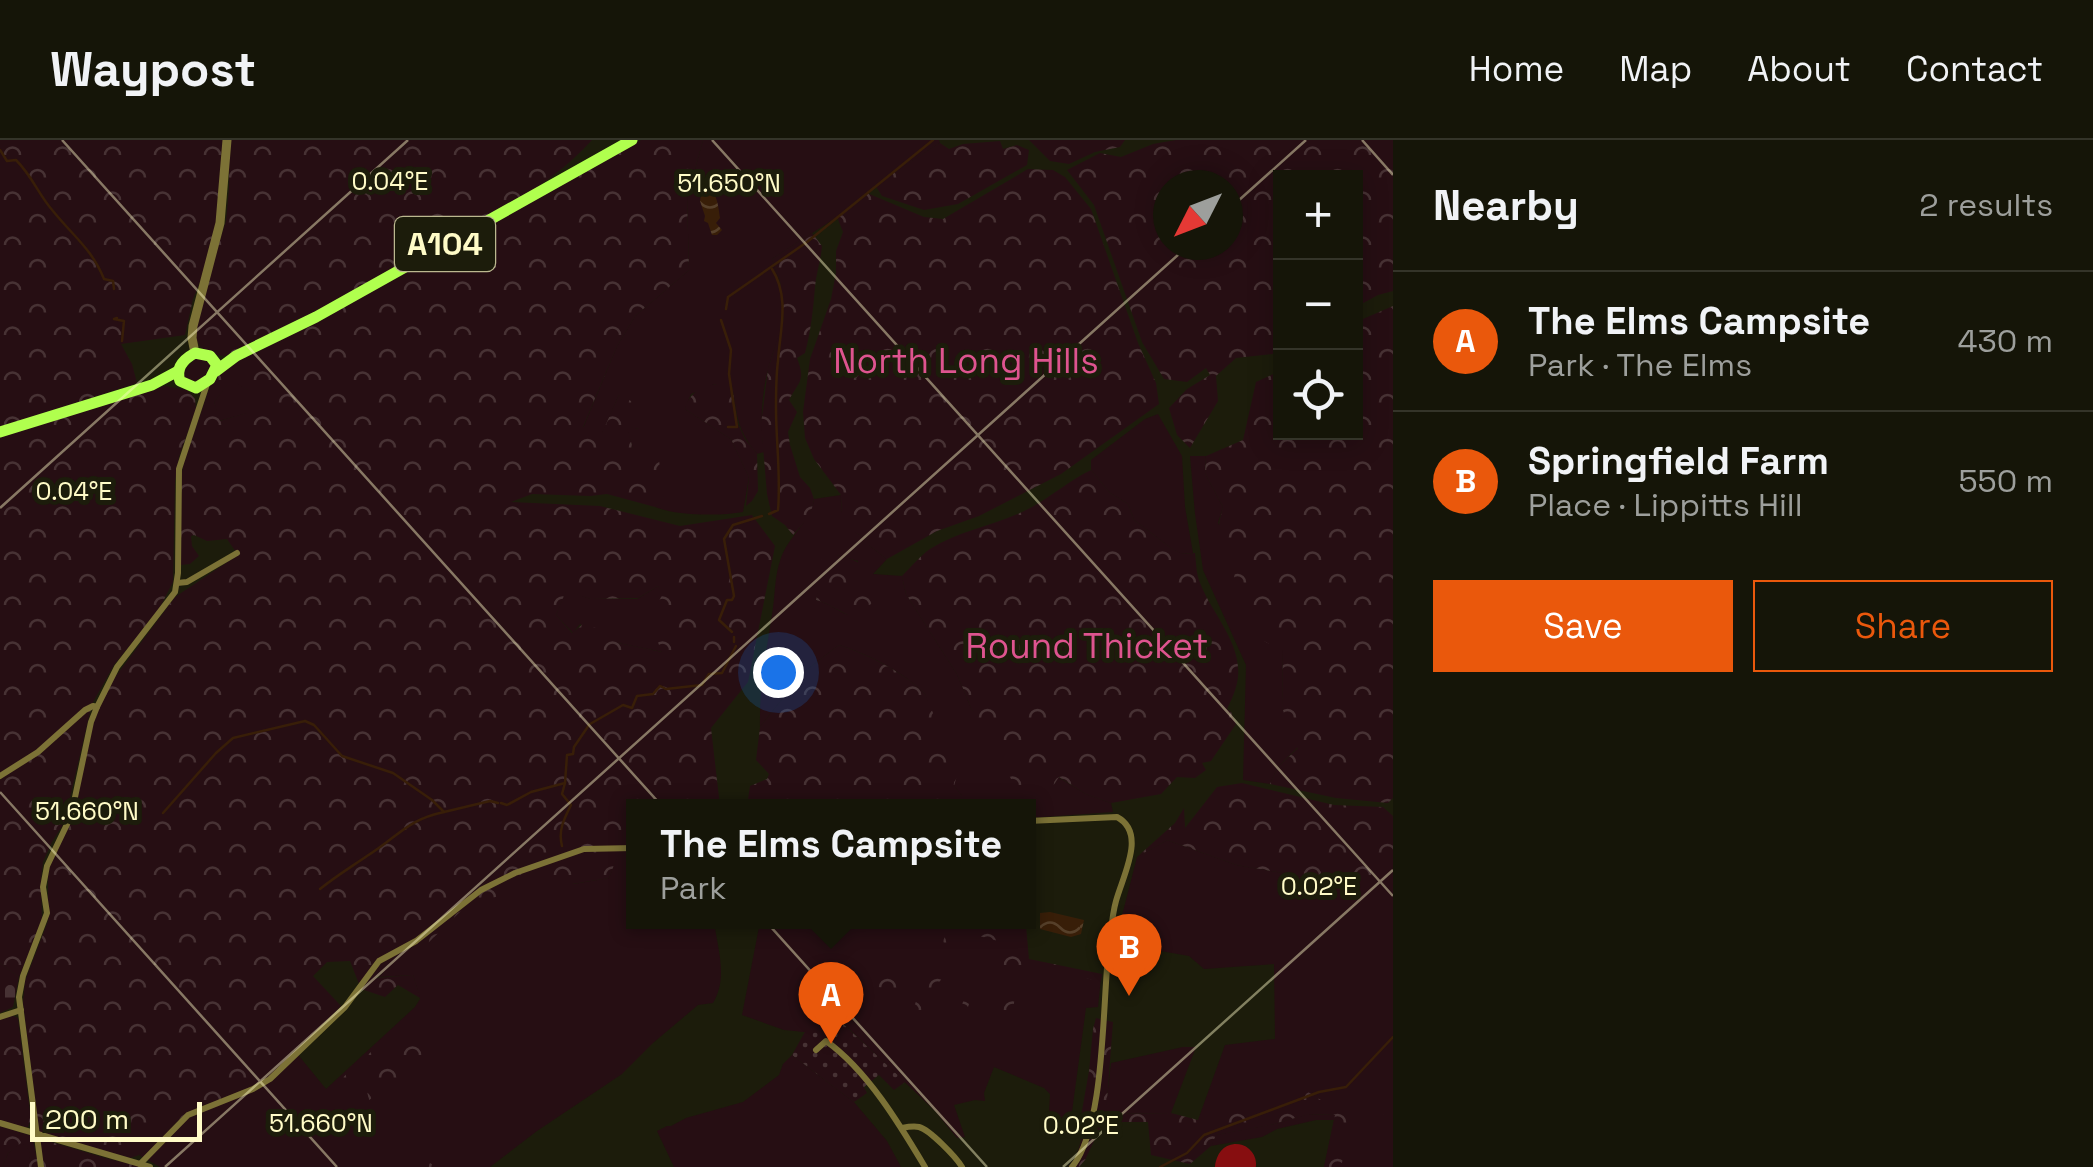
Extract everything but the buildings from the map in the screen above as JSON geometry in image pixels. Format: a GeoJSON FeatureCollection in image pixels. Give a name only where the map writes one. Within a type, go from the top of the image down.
{"type":"FeatureCollection","features":[{"type":"Feature","properties":{"kind":"main road","name":"A104"},"geometry":{"type":"LineString","coordinates":[[0,432],[162,382],[185,380],[200,386],[212,370],[236,356],[316,318],[632,140]]}},
{"type":"Feature","properties":{"kind":"main road","name":"A104"},"geometry":{"type":"LineString","coordinates":[[185,380],[181,364],[195,353],[206,354],[212,370]]}},
{"type":"Feature","properties":{"kind":"street"},"geometry":{"type":"LineString","coordinates":[[195,353],[192,326],[220,223],[227,140]]}},
{"type":"Feature","properties":{"kind":"street"},"geometry":{"type":"LineString","coordinates":[[41,1167],[19,996],[23,976],[47,912],[43,887],[47,866],[71,816],[96,707],[117,667],[172,597],[178,583],[179,469],[212,370]]}},
{"type":"Feature","properties":{"kind":"street"},"geometry":{"type":"LineString","coordinates":[[185,380],[201,400]]}},
{"type":"Feature","properties":{"kind":"street"},"geometry":{"type":"LineString","coordinates":[[178,583],[187,582],[237,554]]}},
{"type":"Feature","properties":{"kind":"street"},"geometry":{"type":"LineString","coordinates":[[0,776],[38,752],[86,710],[96,707]]}},
{"type":"Feature","properties":{"kind":"street"},"geometry":{"type":"LineString","coordinates":[[1036,820],[1120,818],[1128,824],[1132,842],[1114,906],[1106,969],[1102,1060],[1090,1125],[1079,1159],[1072,1167]]}},
{"type":"Feature","properties":{"kind":"street"},"geometry":{"type":"LineString","coordinates":[[140,1164],[188,1115],[270,1079],[345,1006],[378,961],[416,940],[481,890],[584,848],[626,848]]}},
{"type":"Feature","properties":{"kind":"street"},"geometry":{"type":"LineString","coordinates":[[0,1017],[21,1010]]}},
{"type":"Feature","properties":{"kind":"street"},"geometry":{"type":"LineString","coordinates":[[816,1050],[826,1041],[868,1083],[902,1128],[924,1167]]}},
{"type":"Feature","properties":{"kind":"street"},"geometry":{"type":"LineString","coordinates":[[0,1123],[150,1167]]}},
{"type":"Feature","properties":{"kind":"street"},"geometry":{"type":"LineString","coordinates":[[902,1128],[919,1127],[927,1131],[962,1167]]}},
{"type":"Feature","properties":{"kind":"green space"},"geometry":{"type":"Polygon","coordinates":[[[0,140],[225,140],[223,196],[185,335],[121,344],[137,383],[0,428],[0,140]]]}},
{"type":"Feature","properties":{"kind":"green space"},"geometry":{"type":"Polygon","coordinates":[[[229,140],[592,140],[553,176],[508,206],[298,323],[225,356],[200,346],[194,321],[226,221],[229,140]]]}},
{"type":"Feature","properties":{"kind":"green space"},"geometry":{"type":"Polygon","coordinates":[[[641,140],[703,140],[687,197],[689,270],[635,316],[617,346],[583,427],[602,433],[619,395],[631,401],[640,429],[627,427],[633,449],[659,460],[664,499],[655,507],[607,494],[532,494],[511,502],[600,506],[680,526],[752,515],[775,546],[748,682],[711,728],[719,799],[626,799],[626,856],[618,855],[609,878],[520,886],[464,908],[428,943],[375,978],[413,975],[420,998],[398,985],[385,997],[361,989],[350,961],[327,962],[313,976],[341,1006],[263,1087],[189,1111],[139,1155],[130,1158],[39,1132],[23,1003],[25,981],[48,921],[48,868],[68,827],[93,720],[110,684],[175,597],[238,555],[227,539],[207,541],[194,535],[192,546],[199,556],[190,564],[181,565],[180,482],[212,380],[240,360],[641,140]],[[231,380],[214,402],[220,421],[247,413],[248,390],[231,380]],[[658,586],[638,598],[591,599],[566,591],[556,615],[572,633],[583,624],[615,634],[618,643],[662,652],[649,621],[662,595],[658,586]]]}},
{"type":"Feature","properties":{"kind":"green space"},"geometry":{"type":"Polygon","coordinates":[[[703,140],[940,143],[772,259],[782,290],[784,313],[764,387],[764,452],[757,454],[745,437],[732,386],[715,384],[691,394],[685,409],[731,439],[749,477],[743,512],[723,514],[686,514],[655,507],[664,498],[633,449],[626,426],[639,429],[619,395],[602,434],[583,428],[617,346],[635,316],[689,270],[687,197],[703,140]]]}},
{"type":"Feature","properties":{"kind":"green space"},"geometry":{"type":"Polygon","coordinates":[[[1029,140],[1125,140],[1120,147],[1095,152],[1069,164],[1050,161],[1029,140]]]}},
{"type":"Feature","properties":{"kind":"green space"},"geometry":{"type":"Polygon","coordinates":[[[1176,140],[1393,140],[1393,291],[1363,303],[1363,170],[1273,170],[1273,354],[1236,358],[1216,376],[1218,401],[1190,448],[1177,435],[1169,408],[1187,389],[1210,375],[1206,368],[1187,382],[1164,379],[1142,342],[1094,205],[1067,170],[1100,153],[1121,157],[1176,140]]]}},
{"type":"Feature","properties":{"kind":"green space"},"geometry":{"type":"Polygon","coordinates":[[[1000,141],[1003,149],[1017,145],[1029,150],[1027,165],[958,204],[924,210],[882,196],[875,185],[940,143],[949,149],[1000,141]]]}},
{"type":"Feature","properties":{"kind":"green space","name":"North Long Hills"},"geometry":{"type":"Polygon","coordinates":[[[1028,169],[1053,170],[1065,177],[1091,209],[1156,383],[1159,404],[1061,474],[979,516],[937,531],[887,559],[869,545],[869,540],[842,525],[841,495],[814,459],[805,438],[803,412],[810,359],[831,299],[836,251],[843,232],[837,217],[867,193],[924,217],[943,219],[1028,169]]]}},
{"type":"Feature","properties":{"kind":"green space"},"geometry":{"type":"Polygon","coordinates":[[[812,233],[822,246],[807,345],[805,353],[797,358],[801,376],[789,400],[797,412],[788,432],[800,477],[814,499],[807,519],[793,535],[772,516],[761,424],[768,369],[784,318],[780,281],[772,259],[812,233]]]}},
{"type":"Feature","properties":{"kind":"green space"},"geometry":{"type":"Polygon","coordinates":[[[1393,306],[1393,798],[1388,803],[1336,798],[1270,784],[1278,767],[1298,748],[1283,741],[1289,729],[1282,707],[1283,651],[1260,639],[1260,625],[1267,617],[1248,616],[1251,604],[1233,582],[1239,555],[1220,534],[1223,507],[1205,473],[1206,456],[1243,440],[1256,382],[1273,374],[1273,440],[1363,440],[1363,319],[1393,306]]]}},
{"type":"Feature","properties":{"kind":"green space"},"geometry":{"type":"Polygon","coordinates":[[[196,358],[214,363],[200,383],[185,380],[183,371],[196,358]]]}},
{"type":"Feature","properties":{"kind":"green space"},"geometry":{"type":"Polygon","coordinates":[[[231,379],[248,390],[248,413],[219,421],[214,402],[231,379]]]}},
{"type":"Feature","properties":{"kind":"green space"},"geometry":{"type":"Polygon","coordinates":[[[724,383],[732,386],[738,424],[757,454],[758,491],[746,506],[749,477],[731,439],[685,409],[699,390],[724,383]]]}},
{"type":"Feature","properties":{"kind":"green space"},"geometry":{"type":"Polygon","coordinates":[[[165,386],[187,390],[195,399],[196,409],[175,481],[173,582],[158,611],[114,665],[92,704],[64,823],[43,862],[42,921],[19,977],[0,963],[0,435],[165,386]]]}},
{"type":"Feature","properties":{"kind":"green space"},"geometry":{"type":"Polygon","coordinates":[[[1158,414],[1182,456],[1193,553],[1181,554],[1172,549],[1134,520],[1128,504],[1110,493],[1091,470],[1091,460],[1145,419],[1158,414]]]}},
{"type":"Feature","properties":{"kind":"green space"},"geometry":{"type":"Polygon","coordinates":[[[1190,456],[1206,456],[1205,473],[1223,507],[1218,523],[1240,555],[1283,651],[1282,707],[1298,747],[1278,767],[1270,784],[1243,780],[1246,665],[1203,570],[1190,456]]]}},
{"type":"Feature","properties":{"kind":"green space","name":"Round Thicket"},"geometry":{"type":"Polygon","coordinates":[[[1091,470],[1110,493],[1128,504],[1134,520],[1172,549],[1182,554],[1195,553],[1198,577],[1232,644],[1238,672],[1227,709],[1236,724],[1211,761],[1202,763],[1206,770],[1195,778],[1177,777],[1161,794],[1111,803],[1086,794],[1059,777],[1042,794],[1019,788],[1008,768],[1015,753],[972,710],[957,674],[906,594],[902,576],[930,549],[1032,507],[1091,470]]]}},
{"type":"Feature","properties":{"kind":"green space"},"geometry":{"type":"Polygon","coordinates":[[[841,495],[846,523],[887,559],[873,574],[902,576],[906,594],[957,674],[972,710],[1055,783],[1058,777],[1111,803],[1113,812],[1036,818],[1036,799],[962,799],[954,786],[925,694],[885,665],[839,645],[794,680],[760,727],[762,682],[778,566],[814,499],[841,495]],[[836,555],[816,600],[848,615],[858,561],[836,555]]]}},
{"type":"Feature","properties":{"kind":"green space"},"geometry":{"type":"Polygon","coordinates":[[[836,555],[866,569],[882,599],[867,606],[850,623],[848,615],[816,600],[822,559],[836,555]]]}},
{"type":"Feature","properties":{"kind":"green space"},"geometry":{"type":"Polygon","coordinates":[[[658,586],[663,595],[663,652],[618,643],[580,624],[573,633],[556,615],[566,590],[591,599],[637,599],[658,586]]]}},
{"type":"Feature","properties":{"kind":"green space"},"geometry":{"type":"Polygon","coordinates":[[[839,645],[906,678],[925,694],[958,772],[954,786],[962,799],[748,799],[750,786],[767,779],[769,774],[756,760],[760,727],[794,680],[839,645]]]}},
{"type":"Feature","properties":{"kind":"green space"},"geometry":{"type":"Polygon","coordinates":[[[1242,783],[1334,805],[1383,807],[1393,816],[1393,881],[1328,881],[1237,865],[1167,840],[1137,857],[1175,823],[1184,808],[1185,828],[1217,787],[1242,783]]]}},
{"type":"Feature","properties":{"kind":"green space"},"geometry":{"type":"Polygon","coordinates":[[[1167,840],[1237,865],[1328,881],[1393,881],[1393,1167],[1324,1167],[1334,1120],[1316,1120],[1277,1129],[1262,1137],[1211,1146],[1215,1135],[1308,1114],[1335,1115],[1336,1109],[1218,1129],[1198,1120],[1225,1045],[1275,1039],[1274,964],[1204,969],[1189,956],[1115,943],[1137,857],[1167,840]]]}},
{"type":"Feature","properties":{"kind":"green space"},"geometry":{"type":"Polygon","coordinates":[[[618,854],[626,856],[626,929],[715,929],[721,964],[718,993],[713,1003],[698,1005],[622,1074],[490,1167],[160,1167],[139,1155],[189,1111],[295,1051],[326,1089],[420,999],[413,975],[378,977],[455,912],[520,872],[573,884],[609,878],[618,854]]]}},
{"type":"Feature","properties":{"kind":"green space"},"geometry":{"type":"Polygon","coordinates":[[[759,929],[994,929],[1024,935],[1020,965],[1101,978],[1098,1007],[1086,1008],[1071,1119],[1077,1121],[1074,1134],[1048,1131],[1050,1094],[1044,1088],[994,1067],[984,1093],[985,1101],[954,1105],[965,1137],[957,1138],[935,1111],[822,1003],[805,1032],[784,1030],[742,1015],[759,929]]]}},
{"type":"Feature","properties":{"kind":"green space"},"geometry":{"type":"Polygon","coordinates":[[[948,929],[1026,929],[1029,959],[1102,974],[1101,981],[1022,967],[1003,1052],[994,1067],[990,1065],[1002,1027],[996,1004],[1004,962],[1002,942],[960,931],[948,971],[936,986],[909,1041],[903,1038],[919,993],[836,981],[805,1032],[797,1031],[829,972],[854,970],[927,980],[948,929]]]}},
{"type":"Feature","properties":{"kind":"green space"},"geometry":{"type":"Polygon","coordinates":[[[981,945],[989,947],[955,1044],[950,1043],[981,945]]]}},
{"type":"Feature","properties":{"kind":"green space"},"geometry":{"type":"Polygon","coordinates":[[[0,963],[19,977],[13,1007],[0,1013],[0,963]]]}},
{"type":"Feature","properties":{"kind":"green space"},"geometry":{"type":"Polygon","coordinates":[[[821,1003],[905,1082],[894,1090],[879,1075],[864,1087],[867,1093],[854,1102],[792,1055],[821,1003]]]}},
{"type":"Feature","properties":{"kind":"green space"},"geometry":{"type":"Polygon","coordinates":[[[0,1018],[18,1018],[31,1119],[28,1127],[0,1121],[0,1018]]]}},
{"type":"Feature","properties":{"kind":"green space"},"geometry":{"type":"Polygon","coordinates":[[[1096,1018],[1113,1022],[1106,1114],[1171,1113],[1198,1120],[1231,1110],[1259,1109],[1308,1092],[1337,1110],[1359,1109],[1393,1098],[1393,1109],[1380,1116],[1352,1118],[1341,1167],[1324,1167],[1335,1115],[1309,1114],[1216,1135],[1211,1146],[1190,1164],[1151,1155],[1148,1122],[1103,1122],[1085,1160],[1079,1167],[1068,1167],[1076,1157],[1086,1124],[1080,1122],[1096,1018]]]}},
{"type":"Feature","properties":{"kind":"green space"},"geometry":{"type":"Polygon","coordinates":[[[416,1020],[451,1065],[433,1061],[369,1100],[363,1075],[339,1081],[371,1052],[416,1020]]]}},
{"type":"Feature","properties":{"kind":"green space"},"geometry":{"type":"Polygon","coordinates":[[[1196,1047],[1171,1113],[1105,1114],[1111,1063],[1196,1047]]]}},
{"type":"Feature","properties":{"kind":"green space"},"geometry":{"type":"Polygon","coordinates":[[[792,1055],[854,1102],[887,1141],[901,1167],[674,1167],[657,1131],[686,1118],[743,1102],[779,1075],[792,1055]]]}},
{"type":"Feature","properties":{"kind":"green space"},"geometry":{"type":"Polygon","coordinates":[[[333,1103],[364,1119],[432,1167],[414,1167],[384,1149],[333,1103]]]}},
{"type":"Feature","properties":{"kind":"green space"},"geometry":{"type":"Polygon","coordinates":[[[0,1126],[32,1136],[39,1167],[27,1167],[30,1153],[21,1143],[8,1153],[0,1167],[0,1126]]]}},
{"type":"Feature","properties":{"kind":"green space"},"geometry":{"type":"Polygon","coordinates":[[[41,1139],[109,1159],[145,1167],[42,1167],[41,1139]]]}},
{"type":"Feature","properties":{"kind":"green space"},"geometry":{"type":"Polygon","coordinates":[[[21,1142],[30,1153],[27,1167],[2,1167],[8,1153],[21,1142]]]}},
{"type":"Feature","properties":{"kind":"water"},"geometry":{"type":"Polygon","coordinates":[[[708,187],[718,205],[720,218],[716,223],[722,230],[717,235],[712,235],[704,221],[700,201],[702,189],[708,187]]]}},
{"type":"Feature","properties":{"kind":"water"},"geometry":{"type":"Polygon","coordinates":[[[1040,913],[1084,920],[1081,934],[1071,937],[1040,929],[1040,913]]]}},
{"type":"Feature","properties":{"kind":"waterway"},"geometry":{"type":"LineString","coordinates":[[726,309],[728,297],[807,242],[933,140]]}},
{"type":"Feature","properties":{"kind":"waterway"},"geometry":{"type":"LineString","coordinates":[[0,150],[7,161],[16,160],[22,166],[48,205],[88,251],[104,279],[113,281],[114,289]]}},
{"type":"Feature","properties":{"kind":"waterway"},"geometry":{"type":"LineString","coordinates":[[769,514],[778,510],[776,390],[782,314],[781,291],[772,269]]}},
{"type":"Feature","properties":{"kind":"waterway"},"geometry":{"type":"LineString","coordinates":[[117,318],[114,319],[124,321],[122,341]]}},
{"type":"Feature","properties":{"kind":"waterway"},"geometry":{"type":"LineString","coordinates":[[721,320],[731,350],[729,374],[737,427],[728,427]]}},
{"type":"Feature","properties":{"kind":"waterway"},"geometry":{"type":"LineString","coordinates":[[732,632],[719,620],[727,600],[734,596],[724,539],[733,525],[762,516]]}},
{"type":"Feature","properties":{"kind":"waterway"},"geometry":{"type":"LineString","coordinates":[[734,637],[734,642]]}},
{"type":"Feature","properties":{"kind":"waterway"},"geometry":{"type":"LineString","coordinates":[[590,724],[623,705],[632,708],[637,696],[653,694],[660,686],[666,689],[702,685],[709,674],[722,673],[736,646]]}},
{"type":"Feature","properties":{"kind":"waterway"},"geometry":{"type":"LineString","coordinates":[[163,813],[233,738],[305,721],[314,725],[342,756],[393,773],[444,812],[490,801],[498,803]]}},
{"type":"Feature","properties":{"kind":"waterway"},"geometry":{"type":"LineString","coordinates":[[501,803],[507,805],[531,792],[565,783],[567,755],[573,754],[589,725]]}},
{"type":"Feature","properties":{"kind":"waterway"},"geometry":{"type":"LineString","coordinates":[[562,846],[561,830],[571,805],[562,794],[565,783]]}},
{"type":"Feature","properties":{"kind":"waterway"},"geometry":{"type":"LineString","coordinates":[[320,889],[411,824],[444,812]]}},
{"type":"Feature","properties":{"kind":"waterway"},"geometry":{"type":"LineString","coordinates":[[1160,1167],[1187,1153],[1204,1135],[1319,1092],[1346,1087],[1393,1037]]}},
{"type":"Feature","properties":{"kind":"place","name":"Springfield Farm"},"geometry":{"type":"Point","coordinates":[1129,996]}},
{"type":"Feature","properties":{"kind":"place","name":"The Elms Campsite"},"geometry":{"type":"Point","coordinates":[831,1044]}}]}
